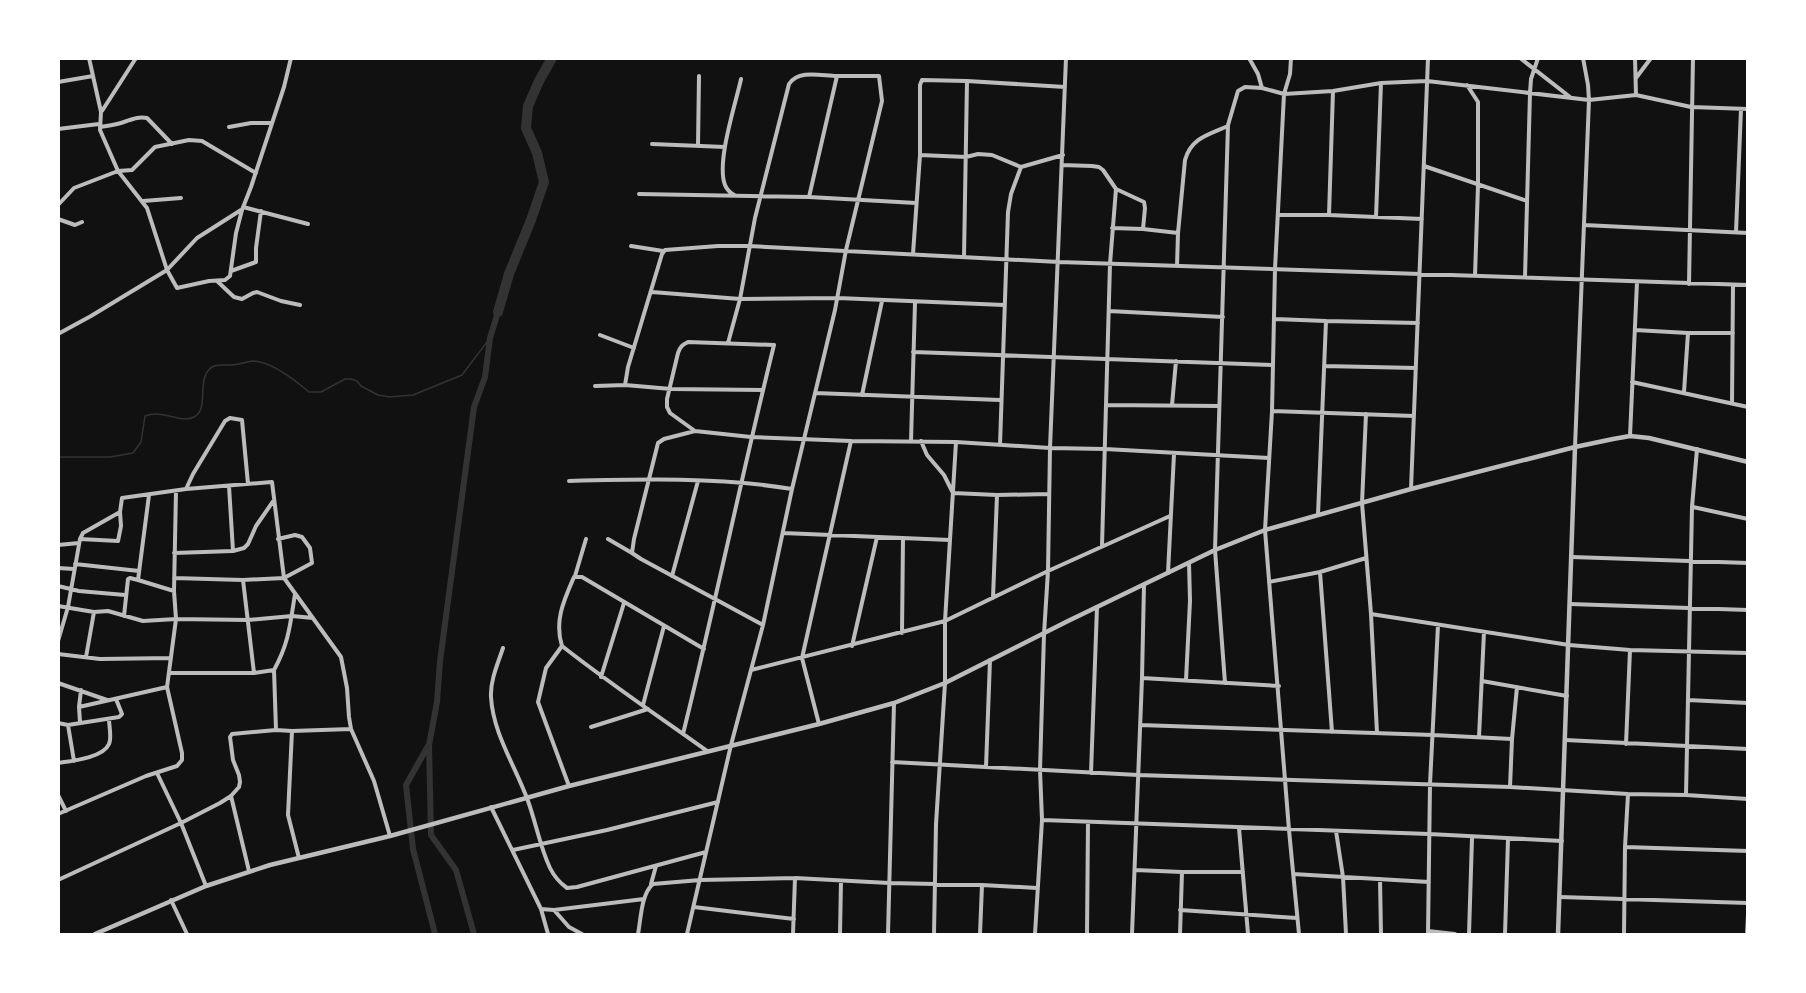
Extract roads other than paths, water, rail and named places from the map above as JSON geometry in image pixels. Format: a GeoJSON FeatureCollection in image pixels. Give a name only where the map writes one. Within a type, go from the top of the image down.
{"type":"FeatureCollection","features":[{"type":"Feature","properties":{"kind":"street"},"geometry":{"type":"LineString","coordinates":[[89,58],[101,112],[100,125],[118,171],[147,208],[167,270],[177,288],[229,278],[242,208],[256,173],[291,58]]}},
{"type":"Feature","properties":{"kind":"street"},"geometry":{"type":"LineString","coordinates":[[101,112],[136,58]]}},
{"type":"Feature","properties":{"kind":"street"},"geometry":{"type":"LineString","coordinates":[[1035,934],[1042,819],[1040,770],[1044,634],[1066,58]]}},
{"type":"Feature","properties":{"kind":"street"},"geometry":{"type":"LineString","coordinates":[[1249,58],[1258,74],[1262,88]]}},
{"type":"Feature","properties":{"kind":"street"},"geometry":{"type":"LineString","coordinates":[[1291,58],[1290,74],[1284,94],[1275,269],[1272,411],[1265,530],[1299,934]]}},
{"type":"Feature","properties":{"kind":"street"},"geometry":{"type":"LineString","coordinates":[[1411,489],[1428,58]]}},
{"type":"Feature","properties":{"kind":"street"},"geometry":{"type":"LineString","coordinates":[[1520,58],[1571,98]]}},
{"type":"Feature","properties":{"kind":"street"},"geometry":{"type":"LineString","coordinates":[[1525,278],[1530,93],[1538,58]]}},
{"type":"Feature","properties":{"kind":"street"},"geometry":{"type":"LineString","coordinates":[[1558,934],[1589,100],[1583,58]]}},
{"type":"Feature","properties":{"kind":"street"},"geometry":{"type":"LineString","coordinates":[[1635,58],[1636,95]]}},
{"type":"Feature","properties":{"kind":"street"},"geometry":{"type":"LineString","coordinates":[[1636,79],[1651,58]]}},
{"type":"Feature","properties":{"kind":"street"},"geometry":{"type":"LineString","coordinates":[[1689,284],[1693,58]]}},
{"type":"Feature","properties":{"kind":"street"},"geometry":{"type":"LineString","coordinates":[[687,934],[838,298],[846,250],[882,101],[879,76],[802,74],[793,78],[789,84],[760,196],[740,299],[728,343]]}},
{"type":"Feature","properties":{"kind":"street"},"geometry":{"type":"LineString","coordinates":[[58,82],[93,76]]}},
{"type":"Feature","properties":{"kind":"street"},"geometry":{"type":"LineString","coordinates":[[698,146],[699,76]]}},
{"type":"Feature","properties":{"kind":"street"},"geometry":{"type":"LineString","coordinates":[[808,197],[837,76]]}},
{"type":"Feature","properties":{"kind":"street"},"geometry":{"type":"LineString","coordinates":[[735,195],[728,191],[724,183],[722,166],[741,79]]}},
{"type":"Feature","properties":{"kind":"street"},"geometry":{"type":"LineString","coordinates":[[913,254],[920,155],[920,85],[922,80],[1065,87]]}},
{"type":"Feature","properties":{"kind":"street"},"geometry":{"type":"LineString","coordinates":[[964,258],[967,81]]}},
{"type":"Feature","properties":{"kind":"street"},"geometry":{"type":"LineString","coordinates":[[1225,683],[1215,550],[1228,125],[1238,91],[1245,87],[1262,88],[1284,94],[1333,92],[1382,83],[1428,81],[1589,100],[1636,95],[1691,107],[1748,109]]}},
{"type":"Feature","properties":{"kind":"street"},"geometry":{"type":"LineString","coordinates":[[1376,217],[1382,83]]}},
{"type":"Feature","properties":{"kind":"street"},"geometry":{"type":"LineString","coordinates":[[1466,84],[1478,102],[1475,276]]}},
{"type":"Feature","properties":{"kind":"street"},"geometry":{"type":"LineString","coordinates":[[1329,214],[1333,92]]}},
{"type":"Feature","properties":{"kind":"street"},"geometry":{"type":"LineString","coordinates":[[1736,232],[1741,109]]}},
{"type":"Feature","properties":{"kind":"street"},"geometry":{"type":"LineString","coordinates":[[58,129],[123,123],[144,117],[172,144]]}},
{"type":"Feature","properties":{"kind":"street"},"geometry":{"type":"LineString","coordinates":[[229,127],[251,123],[272,123]]}},
{"type":"Feature","properties":{"kind":"street"},"geometry":{"type":"LineString","coordinates":[[1177,266],[1178,233],[1187,152],[1194,142],[1228,125]]}},
{"type":"Feature","properties":{"kind":"street"},"geometry":{"type":"LineString","coordinates":[[58,205],[74,188],[118,171],[132,170],[155,147],[189,140],[202,141],[256,173]]}},
{"type":"Feature","properties":{"kind":"street"},"geometry":{"type":"LineString","coordinates":[[652,144],[725,147]]}},
{"type":"Feature","properties":{"kind":"street"},"geometry":{"type":"LineString","coordinates":[[920,155],[966,157],[978,154],[992,155],[1021,166],[1063,155]]}},
{"type":"Feature","properties":{"kind":"street"},"geometry":{"type":"LineString","coordinates":[[1062,165],[1099,167],[1116,189],[1144,202],[1143,229]]}},
{"type":"Feature","properties":{"kind":"street"},"geometry":{"type":"LineString","coordinates":[[1424,165],[1527,201]]}},
{"type":"Feature","properties":{"kind":"street"},"geometry":{"type":"LineString","coordinates":[[1000,445],[1008,212],[1021,166]]}},
{"type":"Feature","properties":{"kind":"street"},"geometry":{"type":"LineString","coordinates":[[1102,547],[1110,264],[1116,189]]}},
{"type":"Feature","properties":{"kind":"street"},"geometry":{"type":"LineString","coordinates":[[639,194],[808,197],[916,203]]}},
{"type":"Feature","properties":{"kind":"street"},"geometry":{"type":"LineString","coordinates":[[143,201],[181,198]]}},
{"type":"Feature","properties":{"kind":"street"},"geometry":{"type":"LineString","coordinates":[[58,334],[167,270],[197,238],[242,208],[308,224]]}},
{"type":"Feature","properties":{"kind":"street"},"geometry":{"type":"LineString","coordinates":[[231,271],[256,262],[261,211]]}},
{"type":"Feature","properties":{"kind":"street"},"geometry":{"type":"LineString","coordinates":[[1279,215],[1329,214],[1422,219]]}},
{"type":"Feature","properties":{"kind":"street"},"geometry":{"type":"LineString","coordinates":[[58,219],[75,225],[82,222]]}},
{"type":"Feature","properties":{"kind":"street"},"geometry":{"type":"LineString","coordinates":[[1584,225],[1748,233]]}},
{"type":"Feature","properties":{"kind":"street"},"geometry":{"type":"LineString","coordinates":[[1112,228],[1178,233]]}},
{"type":"Feature","properties":{"kind":"street"},"geometry":{"type":"LineString","coordinates":[[632,246],[663,251],[749,246],[1110,264],[1748,285]]}},
{"type":"Feature","properties":{"kind":"street"},"geometry":{"type":"LineString","coordinates":[[625,386],[633,348],[663,251]]}},
{"type":"Feature","properties":{"kind":"street"},"geometry":{"type":"LineString","coordinates":[[217,281],[234,297],[242,299],[257,292],[300,305]]}},
{"type":"Feature","properties":{"kind":"street"},"geometry":{"type":"LineString","coordinates":[[1630,436],[1637,282]]}},
{"type":"Feature","properties":{"kind":"street"},"geometry":{"type":"LineString","coordinates":[[1732,403],[1733,285]]}},
{"type":"Feature","properties":{"kind":"street"},"geometry":{"type":"LineString","coordinates":[[652,292],[740,299],[838,298],[1004,305]]}},
{"type":"Feature","properties":{"kind":"street"},"geometry":{"type":"LineString","coordinates":[[862,395],[882,301]]}},
{"type":"Feature","properties":{"kind":"street"},"geometry":{"type":"LineString","coordinates":[[911,441],[915,303]]}},
{"type":"Feature","properties":{"kind":"street"},"geometry":{"type":"LineString","coordinates":[[1109,311],[1223,317]]}},
{"type":"Feature","properties":{"kind":"street"},"geometry":{"type":"LineString","coordinates":[[1275,319],[1418,323]]}},
{"type":"Feature","properties":{"kind":"street"},"geometry":{"type":"LineString","coordinates":[[1318,515],[1326,321]]}},
{"type":"Feature","properties":{"kind":"street"},"geometry":{"type":"LineString","coordinates":[[1635,330],[1733,333]]}},
{"type":"Feature","properties":{"kind":"street"},"geometry":{"type":"LineString","coordinates":[[1684,392],[1688,333]]}},
{"type":"Feature","properties":{"kind":"street"},"geometry":{"type":"LineString","coordinates":[[600,335],[633,348]]}},
{"type":"Feature","properties":{"kind":"street"},"geometry":{"type":"LineString","coordinates":[[683,734],[774,345],[688,342],[680,347],[667,407],[670,413],[695,431]]}},
{"type":"Feature","properties":{"kind":"street"},"geometry":{"type":"LineString","coordinates":[[913,352],[1273,365]]}},
{"type":"Feature","properties":{"kind":"street"},"geometry":{"type":"LineString","coordinates":[[1173,405],[1176,361]]}},
{"type":"Feature","properties":{"kind":"street"},"geometry":{"type":"LineString","coordinates":[[1324,366],[1416,368]]}},
{"type":"Feature","properties":{"kind":"street"},"geometry":{"type":"LineString","coordinates":[[1632,382],[1748,407]]}},
{"type":"Feature","properties":{"kind":"street"},"geometry":{"type":"LineString","coordinates":[[594,386],[763,390]]}},
{"type":"Feature","properties":{"kind":"street"},"geometry":{"type":"LineString","coordinates":[[815,393],[1000,400]]}},
{"type":"Feature","properties":{"kind":"street"},"geometry":{"type":"LineString","coordinates":[[1106,405],[1219,406]]}},
{"type":"Feature","properties":{"kind":"street"},"geometry":{"type":"LineString","coordinates":[[1272,411],[1414,416]]}},
{"type":"Feature","properties":{"kind":"street"},"geometry":{"type":"LineString","coordinates":[[1366,414],[1362,503],[1377,733]]}},
{"type":"Feature","properties":{"kind":"street"},"geometry":{"type":"LineString","coordinates":[[186,489],[225,422],[230,418],[242,420],[248,484]]}},
{"type":"Feature","properties":{"kind":"street"},"geometry":{"type":"LineString","coordinates":[[632,553],[658,443],[664,439],[695,431],[752,437],[956,442],[1269,458]]}},
{"type":"Feature","properties":{"kind":"street"},"geometry":{"type":"LineString","coordinates":[[95,934],[171,900],[249,871],[390,836],[569,786],[894,704],[945,683],[1215,550],[1265,530],[1411,489],[1575,447],[1630,436],[1649,438],[1748,462]]}},
{"type":"Feature","properties":{"kind":"street"},"geometry":{"type":"LineString","coordinates":[[819,724],[802,658],[851,441]]}},
{"type":"Feature","properties":{"kind":"street"},"geometry":{"type":"LineString","coordinates":[[921,441],[953,493]]}},
{"type":"Feature","properties":{"kind":"street"},"geometry":{"type":"LineString","coordinates":[[934,934],[939,765],[945,683],[945,621],[956,442]]}},
{"type":"Feature","properties":{"kind":"street"},"geometry":{"type":"LineString","coordinates":[[1686,795],[1692,507],[1697,449]]}},
{"type":"Feature","properties":{"kind":"street"},"geometry":{"type":"LineString","coordinates":[[1168,574],[1174,454]]}},
{"type":"Feature","properties":{"kind":"street"},"geometry":{"type":"LineString","coordinates":[[569,481],[649,479],[792,489]]}},
{"type":"Feature","properties":{"kind":"street"},"geometry":{"type":"LineString","coordinates":[[672,576],[698,481]]}},
{"type":"Feature","properties":{"kind":"street"},"geometry":{"type":"LineString","coordinates":[[58,545],[79,541],[118,541],[123,498],[186,489],[272,482],[284,578],[340,657],[351,729],[374,781],[390,836]]}},
{"type":"Feature","properties":{"kind":"street"},"geometry":{"type":"LineString","coordinates":[[229,486],[233,551]]}},
{"type":"Feature","properties":{"kind":"street"},"geometry":{"type":"LineString","coordinates":[[58,814],[146,776],[177,766],[182,760],[167,687],[176,619],[174,553],[176,491]]}},
{"type":"Feature","properties":{"kind":"street"},"geometry":{"type":"LineString","coordinates":[[953,493],[1049,494]]}},
{"type":"Feature","properties":{"kind":"street"},"geometry":{"type":"LineString","coordinates":[[138,580],[149,495]]}},
{"type":"Feature","properties":{"kind":"street"},"geometry":{"type":"LineString","coordinates":[[993,598],[997,495]]}},
{"type":"Feature","properties":{"kind":"street"},"geometry":{"type":"LineString","coordinates":[[174,553],[240,550],[248,544],[256,526],[274,500]]}},
{"type":"Feature","properties":{"kind":"street"},"geometry":{"type":"LineString","coordinates":[[1692,507],[1748,519]]}},
{"type":"Feature","properties":{"kind":"street"},"geometry":{"type":"LineString","coordinates":[[58,641],[60,625],[68,607],[79,541],[83,533],[120,512]]}},
{"type":"Feature","properties":{"kind":"street"},"geometry":{"type":"LineString","coordinates":[[751,670],[945,621],[1170,516]]}},
{"type":"Feature","properties":{"kind":"street"},"geometry":{"type":"LineString","coordinates":[[783,533],[950,540]]}},
{"type":"Feature","properties":{"kind":"street"},"geometry":{"type":"LineString","coordinates":[[174,578],[243,580],[284,578],[312,563],[310,548],[302,537],[295,535],[279,539]]}},
{"type":"Feature","properties":{"kind":"street"},"geometry":{"type":"LineString","coordinates":[[852,646],[877,537]]}},
{"type":"Feature","properties":{"kind":"street"},"geometry":{"type":"LineString","coordinates":[[608,538],[762,625]]}},
{"type":"Feature","properties":{"kind":"street"},"geometry":{"type":"LineString","coordinates":[[902,633],[903,538]]}},
{"type":"Feature","properties":{"kind":"street"},"geometry":{"type":"LineString","coordinates":[[586,539],[574,577],[563,601],[558,624],[562,646],[601,677],[707,751]]}},
{"type":"Feature","properties":{"kind":"street"},"geometry":{"type":"LineString","coordinates":[[1572,557],[1748,563]]}},
{"type":"Feature","properties":{"kind":"street"},"geometry":{"type":"LineString","coordinates":[[1269,582],[1320,572],[1366,558]]}},
{"type":"Feature","properties":{"kind":"street"},"geometry":{"type":"LineString","coordinates":[[1186,680],[1190,601],[1189,563]]}},
{"type":"Feature","properties":{"kind":"street"},"geometry":{"type":"LineString","coordinates":[[58,568],[139,571]]}},
{"type":"Feature","properties":{"kind":"street"},"geometry":{"type":"LineString","coordinates":[[1320,572],[1332,732]]}},
{"type":"Feature","properties":{"kind":"street"},"geometry":{"type":"LineString","coordinates":[[574,577],[586,579],[704,649]]}},
{"type":"Feature","properties":{"kind":"street"},"geometry":{"type":"LineString","coordinates":[[124,616],[125,595],[130,578],[174,591]]}},
{"type":"Feature","properties":{"kind":"street"},"geometry":{"type":"LineString","coordinates":[[243,580],[254,673]]}},
{"type":"Feature","properties":{"kind":"street"},"geometry":{"type":"LineString","coordinates":[[1132,934],[1144,585]]}},
{"type":"Feature","properties":{"kind":"street"},"geometry":{"type":"LineString","coordinates":[[58,586],[125,595]]}},
{"type":"Feature","properties":{"kind":"street"},"geometry":{"type":"LineString","coordinates":[[276,730],[274,670],[290,631],[295,594]]}},
{"type":"Feature","properties":{"kind":"street"},"geometry":{"type":"LineString","coordinates":[[601,677],[624,603]]}},
{"type":"Feature","properties":{"kind":"street"},"geometry":{"type":"LineString","coordinates":[[1570,604],[1748,610]]}},
{"type":"Feature","properties":{"kind":"street"},"geometry":{"type":"LineString","coordinates":[[58,606],[94,612],[108,611],[143,621],[248,620],[292,616],[314,618]]}},
{"type":"Feature","properties":{"kind":"street"},"geometry":{"type":"LineString","coordinates":[[1091,773],[1097,607]]}},
{"type":"Feature","properties":{"kind":"street"},"geometry":{"type":"LineString","coordinates":[[86,657],[94,612]]}},
{"type":"Feature","properties":{"kind":"street"},"geometry":{"type":"LineString","coordinates":[[1371,614],[1569,645],[1630,650],[1748,654]]}},
{"type":"Feature","properties":{"kind":"street"},"geometry":{"type":"LineString","coordinates":[[1438,625],[1430,784],[1428,933],[1455,934]]}},
{"type":"Feature","properties":{"kind":"street"},"geometry":{"type":"LineString","coordinates":[[644,705],[664,626]]}},
{"type":"Feature","properties":{"kind":"street"},"geometry":{"type":"LineString","coordinates":[[1479,738],[1484,632]]}},
{"type":"Feature","properties":{"kind":"street"},"geometry":{"type":"LineString","coordinates":[[562,646],[546,668],[538,702],[569,786]]}},
{"type":"Feature","properties":{"kind":"street"},"geometry":{"type":"LineString","coordinates":[[502,648],[491,689],[491,699],[500,734],[527,798],[550,869],[560,883],[567,888],[706,852]]}},
{"type":"Feature","properties":{"kind":"street"},"geometry":{"type":"LineString","coordinates":[[1626,744],[1630,650]]}},
{"type":"Feature","properties":{"kind":"street"},"geometry":{"type":"LineString","coordinates":[[58,654],[86,657],[171,658]]}},
{"type":"Feature","properties":{"kind":"street"},"geometry":{"type":"LineString","coordinates":[[986,766],[990,660]]}},
{"type":"Feature","properties":{"kind":"street"},"geometry":{"type":"LineString","coordinates":[[169,673],[254,673],[274,670]]}},
{"type":"Feature","properties":{"kind":"street"},"geometry":{"type":"LineString","coordinates":[[1142,678],[1279,686]]}},
{"type":"Feature","properties":{"kind":"street"},"geometry":{"type":"LineString","coordinates":[[1482,681],[1567,696]]}},
{"type":"Feature","properties":{"kind":"street"},"geometry":{"type":"LineString","coordinates":[[58,683],[108,700]]}},
{"type":"Feature","properties":{"kind":"street"},"geometry":{"type":"LineString","coordinates":[[79,707],[167,687]]}},
{"type":"Feature","properties":{"kind":"street"},"geometry":{"type":"LineString","coordinates":[[1510,787],[1517,687]]}},
{"type":"Feature","properties":{"kind":"street"},"geometry":{"type":"LineString","coordinates":[[80,723],[81,690]]}},
{"type":"Feature","properties":{"kind":"street"},"geometry":{"type":"LineString","coordinates":[[58,723],[68,725],[121,716],[116,699]]}},
{"type":"Feature","properties":{"kind":"street"},"geometry":{"type":"LineString","coordinates":[[1689,700],[1748,703]]}},
{"type":"Feature","properties":{"kind":"street"},"geometry":{"type":"LineString","coordinates":[[888,934],[894,704]]}},
{"type":"Feature","properties":{"kind":"street"},"geometry":{"type":"LineString","coordinates":[[591,728],[649,709]]}},
{"type":"Feature","properties":{"kind":"street"},"geometry":{"type":"LineString","coordinates":[[58,764],[85,759],[104,750],[109,745],[109,719]]}},
{"type":"Feature","properties":{"kind":"street"},"geometry":{"type":"LineString","coordinates":[[68,725],[74,761]]}},
{"type":"Feature","properties":{"kind":"street"},"geometry":{"type":"LineString","coordinates":[[1140,725],[1512,739]]}},
{"type":"Feature","properties":{"kind":"street"},"geometry":{"type":"LineString","coordinates":[[58,880],[181,823],[231,796],[240,782],[233,760],[230,735],[276,730],[351,729]]}},
{"type":"Feature","properties":{"kind":"street"},"geometry":{"type":"LineString","coordinates":[[292,731],[288,815],[299,858]]}},
{"type":"Feature","properties":{"kind":"street"},"geometry":{"type":"LineString","coordinates":[[1565,740],[1748,748]]}},
{"type":"Feature","properties":{"kind":"street"},"geometry":{"type":"LineString","coordinates":[[892,762],[1091,773],[1510,787],[1748,799]]}},
{"type":"Feature","properties":{"kind":"street"},"geometry":{"type":"LineString","coordinates":[[157,773],[181,823],[206,886]]}},
{"type":"Feature","properties":{"kind":"street"},"geometry":{"type":"LineString","coordinates":[[1624,934],[1628,794]]}},
{"type":"Feature","properties":{"kind":"street"},"geometry":{"type":"LineString","coordinates":[[58,795],[66,811]]}},
{"type":"Feature","properties":{"kind":"street"},"geometry":{"type":"LineString","coordinates":[[231,796],[249,871]]}},
{"type":"Feature","properties":{"kind":"street"},"geometry":{"type":"LineString","coordinates":[[513,850],[607,830],[717,802]]}},
{"type":"Feature","properties":{"kind":"street"},"geometry":{"type":"LineString","coordinates":[[491,807],[541,909],[548,934]]}},
{"type":"Feature","properties":{"kind":"street"},"geometry":{"type":"LineString","coordinates":[[1042,819],[1429,834],[1562,842]]}},
{"type":"Feature","properties":{"kind":"street"},"geometry":{"type":"LineString","coordinates":[[1087,934],[1088,822]]}},
{"type":"Feature","properties":{"kind":"street"},"geometry":{"type":"LineString","coordinates":[[1239,828],[1248,934]]}},
{"type":"Feature","properties":{"kind":"street"},"geometry":{"type":"LineString","coordinates":[[1336,831],[1343,877],[1346,934]]}},
{"type":"Feature","properties":{"kind":"street"},"geometry":{"type":"LineString","coordinates":[[1469,934],[1472,838]]}},
{"type":"Feature","properties":{"kind":"street"},"geometry":{"type":"LineString","coordinates":[[1505,934],[1508,839]]}},
{"type":"Feature","properties":{"kind":"street"},"geometry":{"type":"LineString","coordinates":[[1625,847],[1748,851]]}},
{"type":"Feature","properties":{"kind":"street"},"geometry":{"type":"LineString","coordinates":[[638,934],[644,899],[656,866]]}},
{"type":"Feature","properties":{"kind":"street"},"geometry":{"type":"LineString","coordinates":[[1135,870],[1243,872]]}},
{"type":"Feature","properties":{"kind":"street"},"geometry":{"type":"LineString","coordinates":[[1180,934],[1182,872]]}},
{"type":"Feature","properties":{"kind":"street"},"geometry":{"type":"LineString","coordinates":[[1293,874],[1429,882]]}},
{"type":"Feature","properties":{"kind":"street"},"geometry":{"type":"LineString","coordinates":[[651,885],[700,880],[795,878],[1037,888]]}},
{"type":"Feature","properties":{"kind":"street"},"geometry":{"type":"LineString","coordinates":[[793,934],[795,878]]}},
{"type":"Feature","properties":{"kind":"street"},"geometry":{"type":"LineString","coordinates":[[1380,879],[1381,934]]}},
{"type":"Feature","properties":{"kind":"street"},"geometry":{"type":"LineString","coordinates":[[840,934],[841,881]]}},
{"type":"Feature","properties":{"kind":"street"},"geometry":{"type":"LineString","coordinates":[[980,934],[982,885]]}},
{"type":"Feature","properties":{"kind":"street"},"geometry":{"type":"LineString","coordinates":[[1560,897],[1748,903]]}},
{"type":"Feature","properties":{"kind":"street"},"geometry":{"type":"LineString","coordinates":[[541,909],[554,910],[644,899]]}},
{"type":"Feature","properties":{"kind":"street"},"geometry":{"type":"LineString","coordinates":[[171,900],[187,934]]}},
{"type":"Feature","properties":{"kind":"street"},"geometry":{"type":"LineString","coordinates":[[694,907],[794,919]]}},
{"type":"Feature","properties":{"kind":"street"},"geometry":{"type":"LineString","coordinates":[[554,910],[569,927],[582,934]]}},
{"type":"Feature","properties":{"kind":"street"},"geometry":{"type":"LineString","coordinates":[[1180,910],[1297,918]]}},
{"type":"Feature","properties":{"kind":"street"},"geometry":{"type":"LineString","coordinates":[[1747,934],[1748,915]]}},
{"type":"Feature","properties":{"kind":"waterway"},"geometry":{"type":"LineString","coordinates":[[498,312],[509,274],[544,182],[537,153],[526,128],[528,106],[552,58]]}},
{"type":"Feature","properties":{"kind":"waterway"},"geometry":{"type":"LineString","coordinates":[[474,934],[456,870],[431,835],[429,745],[437,702],[440,661],[474,407],[485,377],[490,338],[498,312]]}},
{"type":"Feature","properties":{"kind":"waterway"},"geometry":{"type":"LineString","coordinates":[[58,457],[110,457],[133,453],[141,442],[145,416],[158,414],[189,419],[198,414],[201,409],[204,379],[208,370],[216,365],[233,365],[253,361],[267,364],[309,392],[321,392],[345,379],[351,379],[378,395],[390,397],[413,395],[462,375],[490,338]]}},
{"type":"Feature","properties":{"kind":"waterway"},"geometry":{"type":"LineString","coordinates":[[428,746],[406,785],[413,849],[435,934]]}}]}
